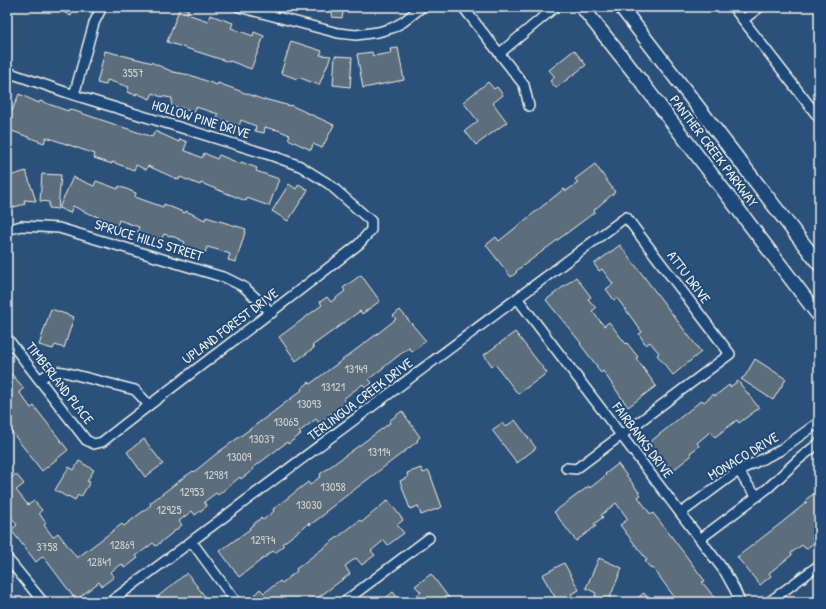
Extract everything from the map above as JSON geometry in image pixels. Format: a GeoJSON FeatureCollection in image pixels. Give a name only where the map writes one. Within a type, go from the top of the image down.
{"type":"FeatureCollection","features":[{"type":"Feature","properties":{"kind":"main road","name":"PANTHER CREEK PARKWAY"},"geometry":{"type":"LineString","coordinates":[[582,7],[819,316]]}},
{"type":"Feature","properties":{"kind":"main road","name":"PANTHER CREEK PARKWAY"},"geometry":{"type":"LineString","coordinates":[[621,7],[819,264]]}},
{"type":"Feature","properties":{"kind":"street"},"geometry":{"type":"LineString","coordinates":[[74,95],[94,23],[102,7]]}},
{"type":"Feature","properties":{"kind":"street"},"geometry":{"type":"LineString","coordinates":[[239,7],[331,31],[356,35],[378,32],[392,28],[403,22],[422,7]]}},
{"type":"Feature","properties":{"kind":"street"},"geometry":{"type":"LineString","coordinates":[[463,7],[524,85],[529,106]]}},
{"type":"Feature","properties":{"kind":"street"},"geometry":{"type":"LineString","coordinates":[[500,53],[555,7]]}},
{"type":"Feature","properties":{"kind":"street"},"geometry":{"type":"LineString","coordinates":[[733,7],[819,118]]}},
{"type":"Feature","properties":{"kind":"street"},"geometry":{"type":"LineString","coordinates":[[744,20],[760,7]]}},
{"type":"Feature","properties":{"kind":"street","name":"HOLLOW PINE DRIVE"},"geometry":{"type":"LineString","coordinates":[[7,72],[74,95],[273,156],[300,166],[329,184],[371,221]]}},
{"type":"Feature","properties":{"kind":"street","name":"TERLINGUA CREEK DRIVE"},"geometry":{"type":"LineString","coordinates":[[110,602],[626,217]]}},
{"type":"Feature","properties":{"kind":"street","name":"ATTU DRIVE"},"geometry":{"type":"LineString","coordinates":[[621,435],[730,354],[626,217]]}},
{"type":"Feature","properties":{"kind":"street","name":"UPLAND FOREST DRIVE"},"geometry":{"type":"LineString","coordinates":[[94,444],[102,442],[360,244],[371,230],[371,221]]}},
{"type":"Feature","properties":{"kind":"street","name":"SPRUCE HILLS STREET"},"geometry":{"type":"LineString","coordinates":[[7,230],[21,226],[58,228],[226,278],[244,287],[272,313]]}},
{"type":"Feature","properties":{"kind":"street","name":"FAIRBANKS DRIVE"},"geometry":{"type":"LineString","coordinates":[[518,298],[700,539],[729,579],[740,602]]}},
{"type":"Feature","properties":{"kind":"street","name":"TIMBERLAND PLACE"},"geometry":{"type":"LineString","coordinates":[[7,338],[86,440],[94,444]]}},
{"type":"Feature","properties":{"kind":"street"},"geometry":{"type":"LineString","coordinates":[[40,379],[53,371],[64,372],[135,390],[149,405]]}},
{"type":"Feature","properties":{"kind":"street","name":"MONACO DRIVE"},"geometry":{"type":"LineString","coordinates":[[680,514],[740,470],[779,451],[819,422]]}},
{"type":"Feature","properties":{"kind":"street"},"geometry":{"type":"LineString","coordinates":[[566,468],[576,469],[621,435]]}},
{"type":"Feature","properties":{"kind":"street"},"geometry":{"type":"LineString","coordinates":[[700,539],[777,481],[799,459],[819,443]]}},
{"type":"Feature","properties":{"kind":"street"},"geometry":{"type":"LineString","coordinates":[[740,470],[742,478],[758,496]]}},
{"type":"Feature","properties":{"kind":"street"},"geometry":{"type":"LineString","coordinates":[[344,602],[429,538]]}},
{"type":"Feature","properties":{"kind":"street"},"geometry":{"type":"LineString","coordinates":[[192,542],[236,602]]}},
{"type":"Feature","properties":{"kind":"street"},"geometry":{"type":"LineString","coordinates":[[7,558],[43,602]]}},
{"type":"Feature","properties":{"kind":"street"},"geometry":{"type":"LineString","coordinates":[[770,602],[819,564]]}},
{"type":"Feature","properties":{"kind":"building"},"geometry":{"type":"Polygon","coordinates":[[[53,7],[75,7],[71,16],[53,7]]]}},
{"type":"Feature","properties":{"kind":"building"},"geometry":{"type":"Polygon","coordinates":[[[180,7],[189,10],[187,14],[208,21],[210,15],[233,23],[231,28],[253,36],[254,32],[264,36],[251,69],[167,42],[180,7]]]}},
{"type":"Feature","properties":{"kind":"building"},"geometry":{"type":"Polygon","coordinates":[[[333,7],[344,7],[342,18],[332,17],[333,7]]]}},
{"type":"Feature","properties":{"kind":"building"},"geometry":{"type":"Polygon","coordinates":[[[291,41],[322,51],[320,55],[331,56],[319,85],[298,77],[297,79],[281,73],[291,41]]]}},
{"type":"Feature","properties":{"kind":"building"},"geometry":{"type":"Polygon","coordinates":[[[398,48],[404,80],[363,88],[357,54],[372,52],[373,56],[391,53],[390,49],[398,48]]]}},
{"type":"Feature","properties":{"kind":"building"},"geometry":{"type":"Polygon","coordinates":[[[574,50],[586,65],[556,88],[550,81],[555,77],[549,70],[574,50]]]}},
{"type":"Feature","properties":{"kind":"building"},"geometry":{"type":"Polygon","coordinates":[[[105,51],[153,63],[173,72],[190,75],[217,85],[218,83],[264,100],[290,105],[334,125],[322,148],[313,144],[311,150],[288,139],[290,135],[275,129],[265,127],[264,133],[255,131],[256,126],[241,120],[239,126],[217,119],[218,114],[196,107],[194,113],[182,108],[171,106],[172,98],[159,96],[153,93],[150,99],[136,93],[136,95],[127,92],[129,87],[107,80],[106,85],[97,83],[105,51]]]}},
{"type":"Feature","properties":{"kind":"building"},"geometry":{"type":"Polygon","coordinates":[[[335,56],[352,57],[350,87],[333,85],[335,56]]]}},
{"type":"Feature","properties":{"kind":"building"},"geometry":{"type":"Polygon","coordinates":[[[488,82],[494,89],[497,87],[503,95],[493,103],[507,122],[476,145],[465,131],[478,121],[463,102],[488,82]]]}},
{"type":"Feature","properties":{"kind":"building"},"geometry":{"type":"Polygon","coordinates":[[[19,94],[39,103],[40,101],[68,111],[69,109],[152,137],[155,131],[179,142],[180,139],[187,142],[184,150],[202,158],[204,153],[217,159],[219,155],[241,164],[241,162],[257,168],[256,171],[279,179],[269,206],[247,198],[246,201],[201,183],[200,185],[180,177],[179,180],[148,166],[146,170],[136,165],[134,170],[112,162],[112,164],[94,158],[95,154],[46,137],[44,143],[7,129],[7,123],[19,94]]]}},
{"type":"Feature","properties":{"kind":"building"},"geometry":{"type":"Polygon","coordinates":[[[595,164],[615,192],[594,210],[595,212],[516,271],[517,272],[511,277],[486,245],[496,237],[499,241],[564,189],[566,191],[578,183],[575,179],[595,164]]]}},
{"type":"Feature","properties":{"kind":"building"},"geometry":{"type":"Polygon","coordinates":[[[26,171],[36,201],[24,200],[25,204],[7,209],[7,177],[26,171]]]}},
{"type":"Feature","properties":{"kind":"building"},"geometry":{"type":"Polygon","coordinates":[[[42,174],[61,175],[58,209],[49,208],[49,202],[40,201],[42,174]]]}},
{"type":"Feature","properties":{"kind":"building"},"geometry":{"type":"Polygon","coordinates":[[[73,177],[94,186],[96,181],[118,189],[119,186],[136,193],[135,197],[163,207],[164,204],[185,213],[186,211],[205,220],[206,217],[246,229],[236,262],[228,260],[230,254],[215,249],[207,247],[205,253],[183,246],[185,242],[170,235],[164,234],[161,241],[137,233],[139,227],[119,220],[117,226],[105,222],[106,220],[73,206],[70,213],[59,208],[73,177]]]}},
{"type":"Feature","properties":{"kind":"building"},"geometry":{"type":"Polygon","coordinates":[[[289,184],[296,189],[299,184],[308,190],[288,221],[272,211],[289,184]]]}},
{"type":"Feature","properties":{"kind":"building"},"geometry":{"type":"Polygon","coordinates":[[[620,245],[701,352],[673,375],[657,355],[659,353],[650,342],[646,345],[639,334],[642,332],[617,298],[614,300],[606,289],[613,284],[602,269],[599,271],[594,264],[620,245]]]}},
{"type":"Feature","properties":{"kind":"building"},"geometry":{"type":"Polygon","coordinates":[[[361,275],[380,301],[362,314],[360,311],[312,346],[314,348],[296,361],[279,337],[322,305],[320,302],[327,297],[331,302],[345,291],[343,288],[361,275]]]}},
{"type":"Feature","properties":{"kind":"building"},"geometry":{"type":"Polygon","coordinates":[[[576,277],[591,297],[588,299],[596,308],[592,311],[604,326],[609,322],[626,344],[627,343],[638,357],[636,358],[656,386],[628,407],[603,371],[601,373],[596,367],[597,366],[580,344],[581,343],[546,300],[576,277]]]}},
{"type":"Feature","properties":{"kind":"building"},"geometry":{"type":"Polygon","coordinates":[[[51,309],[74,317],[64,348],[55,345],[53,349],[39,345],[51,309]]]}},
{"type":"Feature","properties":{"kind":"building"},"geometry":{"type":"Polygon","coordinates":[[[400,310],[426,341],[412,352],[409,348],[403,352],[369,379],[372,383],[366,388],[363,384],[343,399],[345,402],[319,423],[316,419],[299,432],[301,434],[288,444],[287,442],[241,479],[240,477],[218,495],[216,493],[204,502],[207,506],[195,515],[192,511],[179,521],[182,525],[156,546],[153,543],[136,556],[138,558],[125,568],[122,564],[110,572],[114,577],[102,586],[99,582],[76,600],[43,556],[36,562],[11,530],[17,525],[7,511],[7,481],[16,474],[24,484],[16,490],[28,505],[34,501],[42,510],[39,513],[46,523],[44,525],[53,537],[58,533],[77,558],[122,524],[124,526],[151,505],[150,503],[272,413],[302,390],[301,389],[309,382],[310,384],[381,331],[396,319],[393,316],[400,310]]]}},
{"type":"Feature","properties":{"kind":"building"},"geometry":{"type":"Polygon","coordinates":[[[515,332],[547,373],[518,394],[495,364],[492,366],[484,355],[515,332]]]}},
{"type":"Feature","properties":{"kind":"building"},"geometry":{"type":"Polygon","coordinates":[[[755,359],[786,379],[773,400],[741,379],[745,376],[755,359]]]}},
{"type":"Feature","properties":{"kind":"building"},"geometry":{"type":"Polygon","coordinates":[[[7,369],[24,388],[19,392],[31,408],[34,406],[68,450],[42,471],[7,426],[7,369]]]}},
{"type":"Feature","properties":{"kind":"building"},"geometry":{"type":"Polygon","coordinates":[[[738,381],[759,408],[739,423],[737,420],[715,437],[711,431],[697,443],[699,446],[690,453],[692,455],[672,471],[650,442],[702,400],[704,402],[714,394],[715,396],[729,385],[730,387],[738,381]]]}},
{"type":"Feature","properties":{"kind":"building"},"geometry":{"type":"Polygon","coordinates":[[[402,411],[420,437],[417,440],[418,441],[325,512],[326,513],[310,525],[309,523],[282,544],[284,546],[275,553],[273,551],[239,577],[220,551],[250,529],[249,528],[261,518],[263,520],[274,511],[273,509],[308,482],[310,485],[321,476],[320,474],[390,423],[389,421],[402,411]]]}},
{"type":"Feature","properties":{"kind":"building"},"geometry":{"type":"Polygon","coordinates":[[[515,420],[536,448],[517,463],[492,430],[502,423],[505,427],[515,420]]]}},
{"type":"Feature","properties":{"kind":"building"},"geometry":{"type":"Polygon","coordinates":[[[144,439],[163,464],[145,477],[127,452],[144,439]]]}},
{"type":"Feature","properties":{"kind":"building"},"geometry":{"type":"Polygon","coordinates":[[[79,461],[94,470],[87,481],[90,482],[81,497],[78,495],[75,500],[55,490],[69,467],[74,470],[79,461]]]}},
{"type":"Feature","properties":{"kind":"building"},"geometry":{"type":"Polygon","coordinates":[[[618,464],[641,495],[638,497],[651,515],[653,513],[665,528],[705,581],[702,582],[718,602],[678,602],[653,568],[651,569],[645,561],[647,560],[620,525],[628,519],[616,503],[601,515],[603,517],[594,524],[596,526],[576,541],[554,512],[589,486],[590,488],[618,464]]]}},
{"type":"Feature","properties":{"kind":"building"},"geometry":{"type":"Polygon","coordinates":[[[421,468],[423,473],[429,471],[442,507],[421,515],[418,506],[410,509],[400,481],[408,477],[407,473],[421,468]]]}},
{"type":"Feature","properties":{"kind":"building"},"geometry":{"type":"Polygon","coordinates":[[[819,490],[819,533],[812,538],[815,542],[806,549],[802,545],[791,553],[792,555],[769,573],[771,576],[760,585],[737,557],[807,502],[805,500],[819,490]]]}},
{"type":"Feature","properties":{"kind":"building"},"geometry":{"type":"Polygon","coordinates":[[[388,500],[403,520],[397,525],[404,533],[388,545],[384,540],[371,551],[375,555],[362,565],[356,558],[345,566],[350,574],[312,602],[261,602],[255,594],[260,589],[264,593],[280,581],[282,583],[297,571],[296,569],[360,520],[362,522],[388,500]]]}},
{"type":"Feature","properties":{"kind":"building"},"geometry":{"type":"Polygon","coordinates":[[[599,558],[622,568],[608,602],[595,596],[596,593],[586,588],[599,558]]]}},
{"type":"Feature","properties":{"kind":"building"},"geometry":{"type":"Polygon","coordinates":[[[564,563],[579,590],[571,594],[573,598],[566,602],[558,602],[542,575],[564,563]]]}},
{"type":"Feature","properties":{"kind":"building"},"geometry":{"type":"Polygon","coordinates":[[[187,573],[206,598],[201,602],[151,602],[187,573]]]}},
{"type":"Feature","properties":{"kind":"building"},"geometry":{"type":"Polygon","coordinates":[[[431,574],[452,602],[408,602],[421,592],[415,586],[431,574]]]}},
{"type":"Feature","properties":{"kind":"building"},"geometry":{"type":"Polygon","coordinates":[[[393,592],[401,602],[381,602],[393,592]]]}},
{"type":"Feature","properties":{"kind":"building"},"geometry":{"type":"Polygon","coordinates":[[[644,593],[651,602],[632,602],[644,593]]]}}]}
